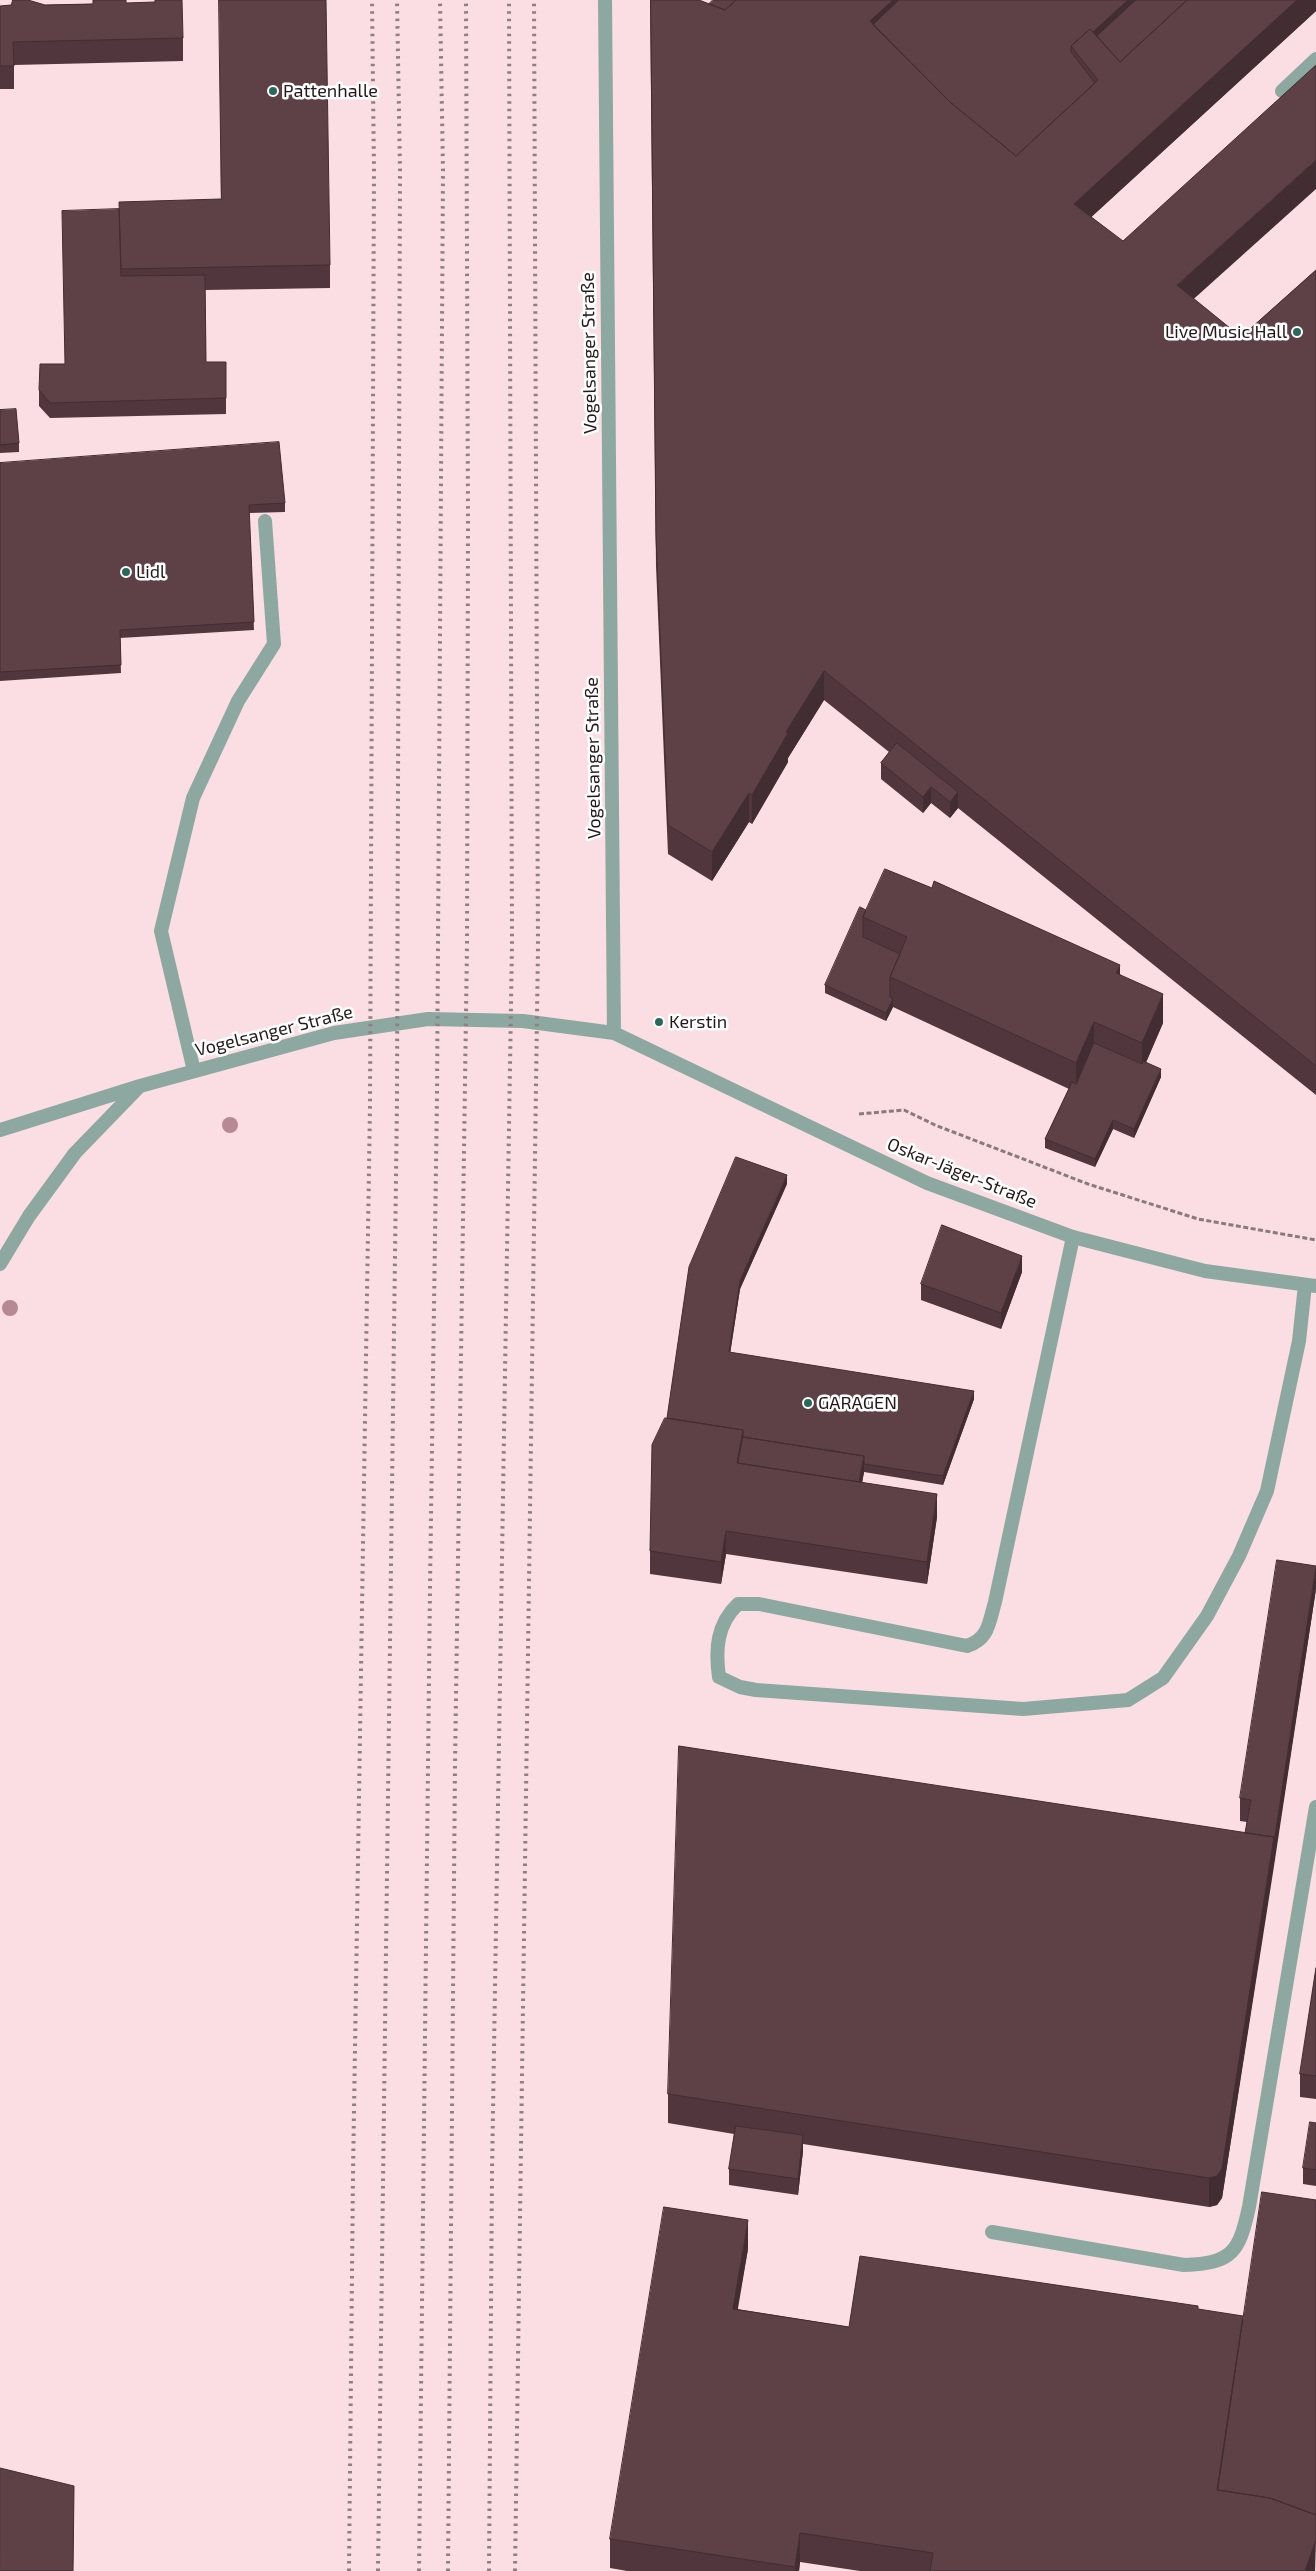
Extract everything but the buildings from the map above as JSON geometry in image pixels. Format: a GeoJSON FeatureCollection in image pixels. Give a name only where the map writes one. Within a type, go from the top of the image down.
{"type":"FeatureCollection","features":[{"type":"Feature","properties":{"kind":"street","name":"Vogelsanger Straße"},"geometry":{"type":"LineString","coordinates":[[0,1130],[194,1070],[334,1032],[428,1019],[522,1020],[614,1033],[605,0]]}},
{"type":"Feature","properties":{"kind":"street"},"geometry":{"type":"LineString","coordinates":[[1282,91],[1316,60]]}},
{"type":"Feature","properties":{"kind":"street"},"geometry":{"type":"LineString","coordinates":[[194,1070],[160,931],[193,798],[238,701],[274,644],[265,521]]}},
{"type":"Feature","properties":{"kind":"street","name":"Oskar-Jäger-Straße"},"geometry":{"type":"LineString","coordinates":[[614,1033],[927,1183],[1073,1237],[1205,1271],[1311,1286]]}},
{"type":"Feature","properties":{"kind":"street","name":"Vogelsanger Straße"},"geometry":{"type":"LineString","coordinates":[[0,1264],[28,1216],[75,1153],[140,1086]]}},
{"type":"Feature","properties":{"kind":"street"},"geometry":{"type":"LineString","coordinates":[[1073,1237],[995,1602],[986,1631],[978,1642],[966,1646],[759,1604],[738,1604],[725,1616],[717,1660],[718,1677],[740,1687],[756,1690],[1024,1709],[1128,1700],[1163,1678],[1207,1616],[1239,1556],[1268,1491],[1311,1286]]}},
{"type":"Feature","properties":{"kind":"street"},"geometry":{"type":"LineString","coordinates":[[992,2232],[1184,2265],[1210,2264],[1230,2255],[1242,2241],[1316,1807]]}},
{"type":"Feature","properties":{"kind":"path"},"geometry":{"type":"LineString","coordinates":[[858,1114],[904,1110],[935,1125],[1088,1184],[1198,1219],[1316,1240]]}},
{"type":"Feature","properties":{"kind":"shaded area"},"geometry":{"type":"Polygon","coordinates":[[[0,0],[1316,0],[1316,2571],[0,2571],[0,0]]]}},
{"type":"Feature","properties":{"kind":"railway"},"geometry":{"type":"LineString","coordinates":[[349,2571],[353,2174],[370,1106],[374,172],[372,0]]}},
{"type":"Feature","properties":{"kind":"railway"},"geometry":{"type":"LineString","coordinates":[[378,2571],[397,1100],[400,171],[397,0]]}},
{"type":"Feature","properties":{"kind":"railway"},"geometry":{"type":"LineString","coordinates":[[419,2571],[437,1097],[443,171],[440,0]]}},
{"type":"Feature","properties":{"kind":"railway"},"geometry":{"type":"LineString","coordinates":[[448,2571],[455,1766],[467,946],[466,0]]}},
{"type":"Feature","properties":{"kind":"railway"},"geometry":{"type":"LineString","coordinates":[[489,2571],[492,2173],[512,943],[509,0]]}},
{"type":"Feature","properties":{"kind":"railway"},"geometry":{"type":"LineString","coordinates":[[515,2571],[538,946],[534,0]]}},
{"type":"Feature","properties":{"kind":"place","name":"Pattenhalle"},"geometry":{"type":"Point","coordinates":[273,91]}},
{"type":"Feature","properties":{"kind":"place","name":"Live Music Hall"},"geometry":{"type":"Point","coordinates":[1297,332]}},
{"type":"Feature","properties":{"kind":"place","name":"Lidl"},"geometry":{"type":"Point","coordinates":[126,572]}},
{"type":"Feature","properties":{"kind":"place","name":"Kerstin"},"geometry":{"type":"Point","coordinates":[659,1022]}},
{"type":"Feature","properties":{"kind":"place","name":"GARAGEN"},"geometry":{"type":"Point","coordinates":[808,1403]}}]}
